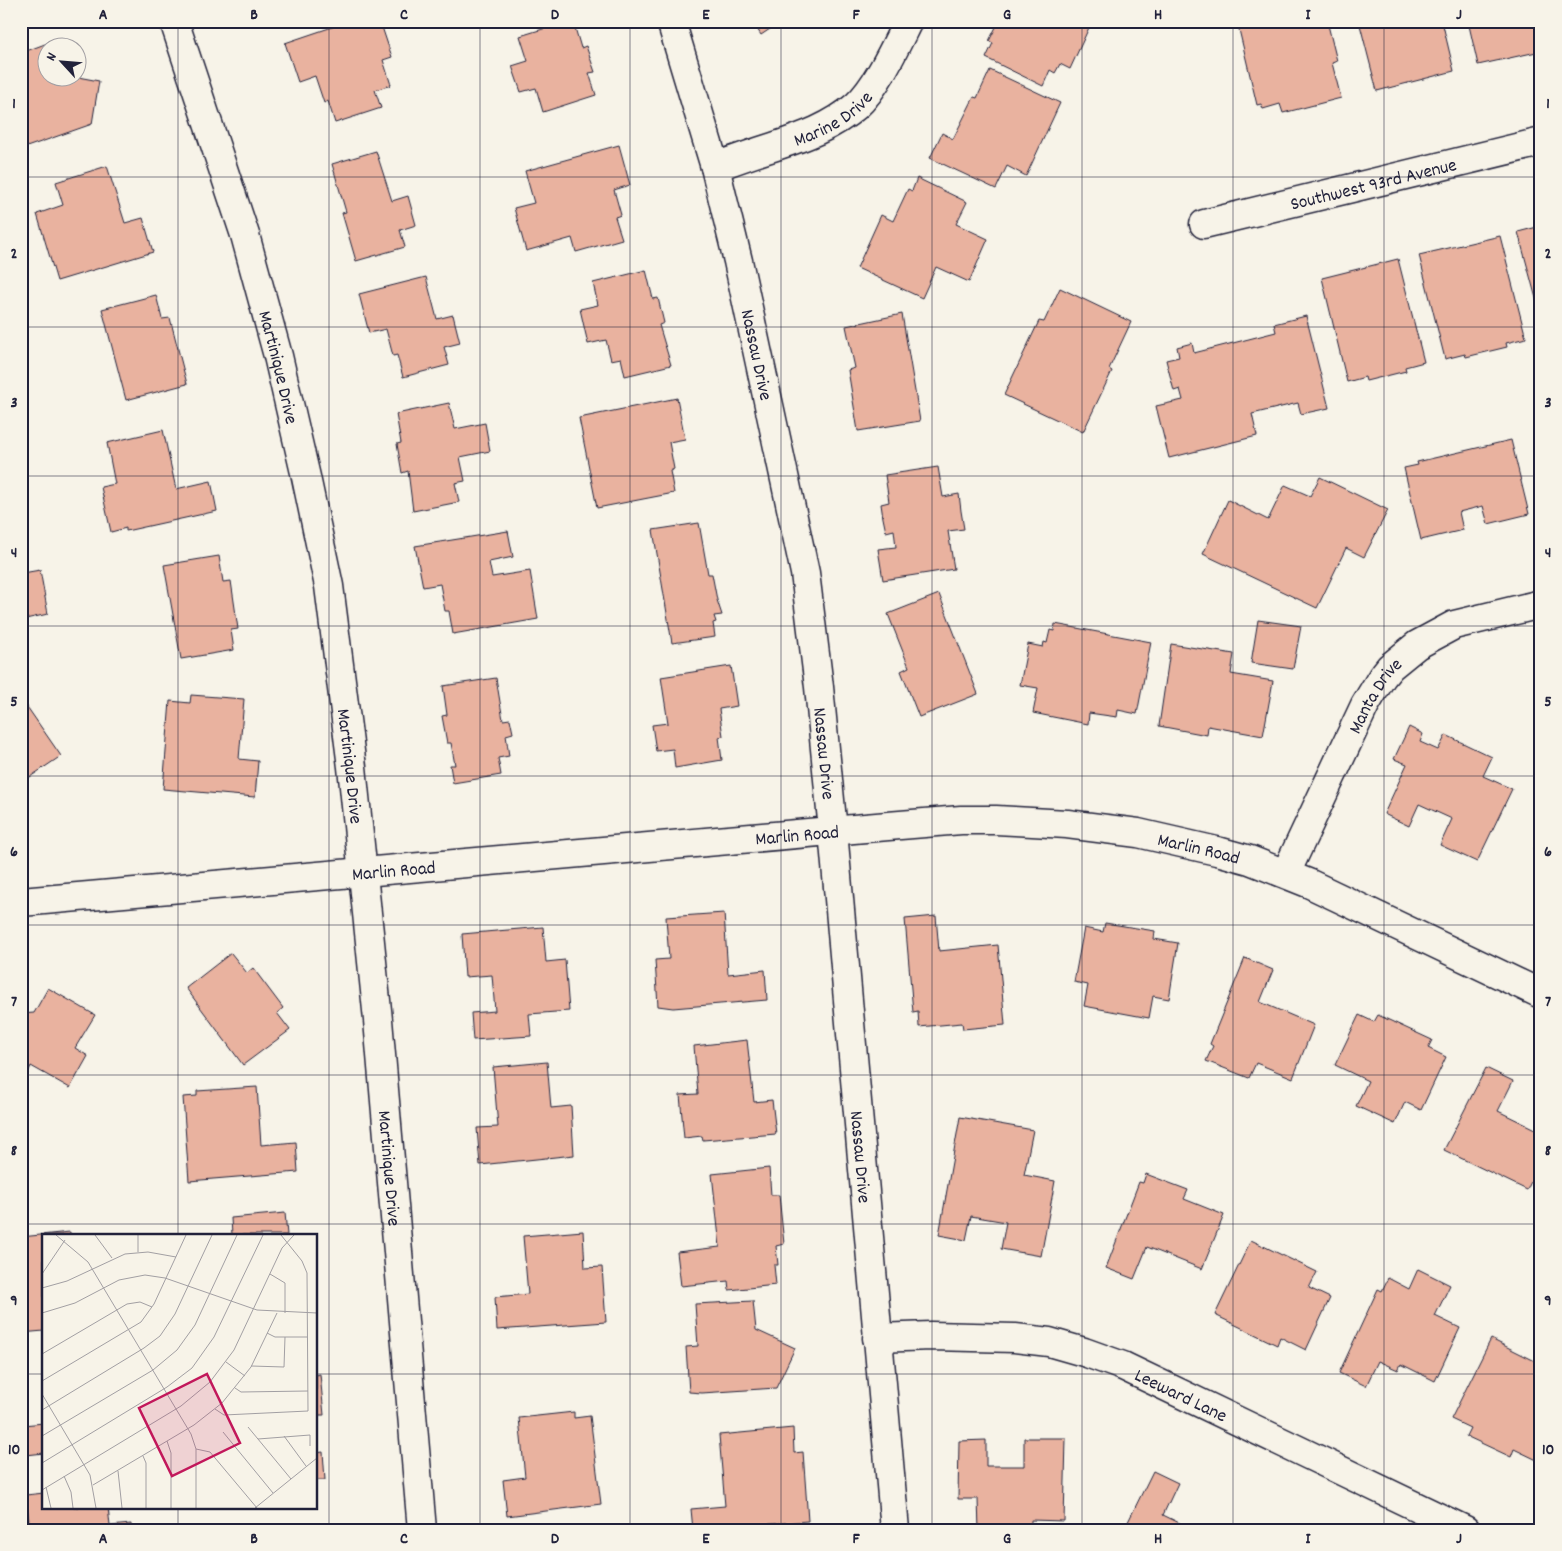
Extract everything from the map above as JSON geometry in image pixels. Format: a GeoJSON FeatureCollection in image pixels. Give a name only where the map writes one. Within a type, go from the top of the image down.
{"type":"FeatureCollection","features":[{"type":"Feature","properties":{"kind":"street","name":"Martinique Drive"},"geometry":{"type":"LineString","coordinates":[[174,21],[245,235],[278,356],[306,477],[332,605],[352,766],[378,1020],[422,1530]]}},
{"type":"Feature","properties":{"kind":"street","name":"Nassau Drive"},"geometry":{"type":"LineString","coordinates":[[672,21],[715,167],[738,261],[805,573],[819,687],[833,831],[895,1530]]}},
{"type":"Feature","properties":{"kind":"street","name":"Marine Drive"},"geometry":{"type":"LineString","coordinates":[[715,167],[791,142],[844,116],[857,105],[880,74],[908,21]]}},
{"type":"Feature","properties":{"kind":"street","name":"Southwest 93rd Avenue"},"geometry":{"type":"LineString","coordinates":[[1204,224],[1541,142]]}},
{"type":"Feature","properties":{"kind":"street","name":"Manta Drive"},"geometry":{"type":"LineString","coordinates":[[1286,874],[1364,705],[1390,667],[1417,645],[1454,625],[1541,604]]}},
{"type":"Feature","properties":{"kind":"street","name":"Marlin Road"},"geometry":{"type":"LineString","coordinates":[[21,902],[961,820],[1067,824],[1138,834],[1189,844],[1250,860],[1286,874],[1388,920],[1541,994]]}},
{"type":"Feature","properties":{"kind":"street","name":"Leeward Lane"},"geometry":{"type":"LineString","coordinates":[[877,1338],[931,1336],[1015,1338],[1049,1342],[1084,1352],[1123,1366],[1465,1530]]}},
{"type":"Feature","properties":{"kind":"building"},"geometry":{"type":"Polygon","coordinates":[[[350,21],[380,21],[392,57],[383,60],[391,85],[375,90],[381,108],[335,123],[328,101],[324,103],[315,76],[298,82],[285,43],[350,21]]]}},
{"type":"Feature","properties":{"kind":"building"},"geometry":{"type":"Polygon","coordinates":[[[573,21],[581,48],[586,46],[595,72],[589,73],[596,95],[543,112],[536,88],[521,92],[512,66],[528,61],[520,36],[573,21]]]}},
{"type":"Feature","properties":{"kind":"building"},"geometry":{"type":"Polygon","coordinates":[[[752,21],[782,21],[761,35],[752,21]]]}},
{"type":"Feature","properties":{"kind":"building"},"geometry":{"type":"Polygon","coordinates":[[[999,21],[1092,21],[1070,69],[1060,64],[1055,73],[1050,70],[1043,86],[986,58],[993,43],[989,41],[999,21]]]}},
{"type":"Feature","properties":{"kind":"building"},"geometry":{"type":"Polygon","coordinates":[[[1237,21],[1327,21],[1337,61],[1332,63],[1341,98],[1283,113],[1280,104],[1263,109],[1261,104],[1257,105],[1237,21]]]}},
{"type":"Feature","properties":{"kind":"building"},"geometry":{"type":"Polygon","coordinates":[[[1359,21],[1442,21],[1454,71],[1377,91],[1359,21]]]}},
{"type":"Feature","properties":{"kind":"building"},"geometry":{"type":"Polygon","coordinates":[[[1468,21],[1541,21],[1541,51],[1478,65],[1468,21]]]}},
{"type":"Feature","properties":{"kind":"building"},"geometry":{"type":"Polygon","coordinates":[[[38,47],[38,88],[88,88],[88,79],[99,81],[92,124],[21,149],[21,53],[38,47]]]}},
{"type":"Feature","properties":{"kind":"building"},"geometry":{"type":"Polygon","coordinates":[[[990,70],[1060,103],[1026,176],[1007,166],[996,189],[930,158],[942,133],[953,139],[974,97],[977,98],[990,70]]]}},
{"type":"Feature","properties":{"kind":"building"},"geometry":{"type":"Polygon","coordinates":[[[619,145],[630,185],[614,190],[621,215],[615,217],[622,239],[576,252],[572,238],[526,251],[514,208],[534,203],[525,171],[619,145]]]}},
{"type":"Feature","properties":{"kind":"building"},"geometry":{"type":"Polygon","coordinates":[[[376,151],[392,201],[408,196],[416,225],[400,230],[405,247],[356,261],[342,213],[346,212],[332,164],[376,151]]]}},
{"type":"Feature","properties":{"kind":"building"},"geometry":{"type":"Polygon","coordinates":[[[107,166],[125,223],[143,218],[153,252],[57,281],[37,214],[63,205],[56,182],[107,166]]]}},
{"type":"Feature","properties":{"kind":"building"},"geometry":{"type":"Polygon","coordinates":[[[917,178],[967,202],[956,224],[988,239],[969,282],[936,267],[922,298],[857,268],[881,215],[893,221],[908,189],[912,191],[917,178]]]}},
{"type":"Feature","properties":{"kind":"building"},"geometry":{"type":"Polygon","coordinates":[[[1541,226],[1541,317],[1518,232],[1541,226]]]}},
{"type":"Feature","properties":{"kind":"building"},"geometry":{"type":"Polygon","coordinates":[[[1500,236],[1526,338],[1506,343],[1507,347],[1466,357],[1465,354],[1445,359],[1419,255],[1500,236]]]}},
{"type":"Feature","properties":{"kind":"building"},"geometry":{"type":"Polygon","coordinates":[[[1398,259],[1424,362],[1405,367],[1406,371],[1366,381],[1365,377],[1347,382],[1322,278],[1398,259]]]}},
{"type":"Feature","properties":{"kind":"building"},"geometry":{"type":"Polygon","coordinates":[[[646,270],[653,299],[658,298],[664,323],[659,325],[671,365],[625,376],[621,358],[611,360],[606,340],[588,344],[580,309],[598,305],[593,283],[646,270]]]}},
{"type":"Feature","properties":{"kind":"building"},"geometry":{"type":"Polygon","coordinates":[[[426,277],[437,319],[453,315],[460,343],[444,347],[449,365],[403,377],[397,355],[393,356],[386,329],[369,333],[359,294],[426,277]]]}},
{"type":"Feature","properties":{"kind":"building"},"geometry":{"type":"Polygon","coordinates":[[[1060,288],[1131,322],[1109,369],[1112,371],[1083,432],[1004,395],[1039,321],[1044,322],[1060,288]]]}},
{"type":"Feature","properties":{"kind":"building"},"geometry":{"type":"Polygon","coordinates":[[[156,295],[162,319],[170,318],[187,384],[126,400],[102,309],[156,295]]]}},
{"type":"Feature","properties":{"kind":"building"},"geometry":{"type":"Polygon","coordinates":[[[902,314],[920,421],[858,431],[848,370],[855,368],[846,326],[902,314]]]}},
{"type":"Feature","properties":{"kind":"building"},"geometry":{"type":"Polygon","coordinates":[[[1306,316],[1329,408],[1301,414],[1298,403],[1252,414],[1257,436],[1169,458],[1156,406],[1183,400],[1180,389],[1174,391],[1166,360],[1179,357],[1177,347],[1192,343],[1194,353],[1276,332],[1274,324],[1306,316]]]}},
{"type":"Feature","properties":{"kind":"building"},"geometry":{"type":"Polygon","coordinates":[[[677,398],[685,439],[669,442],[674,469],[670,471],[674,493],[597,508],[579,418],[677,398]]]}},
{"type":"Feature","properties":{"kind":"building"},"geometry":{"type":"Polygon","coordinates":[[[449,403],[455,429],[485,423],[490,451],[460,457],[465,481],[455,483],[459,502],[413,511],[408,471],[402,473],[397,444],[401,443],[396,414],[449,403]]]}},
{"type":"Feature","properties":{"kind":"building"},"geometry":{"type":"Polygon","coordinates":[[[163,430],[176,489],[211,481],[217,511],[126,531],[126,528],[111,532],[101,487],[115,484],[107,443],[163,430]]]}},
{"type":"Feature","properties":{"kind":"building"},"geometry":{"type":"Polygon","coordinates":[[[1541,431],[1541,464],[1534,433],[1541,431]]]}},
{"type":"Feature","properties":{"kind":"building"},"geometry":{"type":"Polygon","coordinates":[[[1511,440],[1529,514],[1488,524],[1483,506],[1459,512],[1463,530],[1421,540],[1404,468],[1418,465],[1417,462],[1511,440]]]}},
{"type":"Feature","properties":{"kind":"building"},"geometry":{"type":"Polygon","coordinates":[[[938,467],[943,497],[959,494],[964,529],[948,531],[954,569],[883,580],[878,549],[896,547],[894,530],[886,532],[883,518],[881,504],[889,502],[885,475],[938,467]]]}},
{"type":"Feature","properties":{"kind":"building"},"geometry":{"type":"Polygon","coordinates":[[[1320,477],[1388,510],[1364,557],[1346,548],[1317,608],[1203,554],[1228,500],[1268,520],[1285,485],[1310,496],[1320,477]]]}},
{"type":"Feature","properties":{"kind":"building"},"geometry":{"type":"Polygon","coordinates":[[[699,523],[708,574],[712,574],[722,615],[714,616],[716,622],[713,623],[715,637],[672,643],[653,530],[699,523]]]}},
{"type":"Feature","properties":{"kind":"building"},"geometry":{"type":"Polygon","coordinates":[[[508,531],[513,557],[489,562],[492,577],[530,571],[538,619],[453,634],[449,611],[445,611],[440,584],[423,587],[415,546],[508,531]]]}},
{"type":"Feature","properties":{"kind":"building"},"geometry":{"type":"Polygon","coordinates":[[[219,556],[223,582],[231,581],[238,629],[231,630],[234,650],[181,659],[164,565],[219,556]]]}},
{"type":"Feature","properties":{"kind":"building"},"geometry":{"type":"Polygon","coordinates":[[[21,562],[23,573],[40,570],[48,614],[21,620],[21,562]]]}},
{"type":"Feature","properties":{"kind":"building"},"geometry":{"type":"Polygon","coordinates":[[[939,594],[978,694],[919,717],[901,671],[909,667],[888,614],[939,594]]]}},
{"type":"Feature","properties":{"kind":"building"},"geometry":{"type":"Polygon","coordinates":[[[1258,620],[1301,626],[1293,669],[1251,663],[1258,620]]]}},
{"type":"Feature","properties":{"kind":"building"},"geometry":{"type":"Polygon","coordinates":[[[1055,624],[1151,642],[1137,714],[1118,710],[1117,717],[1089,713],[1088,724],[1033,713],[1038,688],[1020,685],[1028,644],[1043,647],[1044,642],[1047,643],[1050,630],[1054,631],[1055,624]]]}},
{"type":"Feature","properties":{"kind":"building"},"geometry":{"type":"Polygon","coordinates":[[[1171,644],[1234,654],[1231,674],[1273,681],[1263,736],[1208,726],[1207,735],[1159,726],[1171,644]]]}},
{"type":"Feature","properties":{"kind":"building"},"geometry":{"type":"Polygon","coordinates":[[[731,666],[737,706],[719,709],[723,736],[719,737],[722,760],[675,768],[673,749],[656,751],[652,725],[668,723],[661,677],[731,666]]]}},
{"type":"Feature","properties":{"kind":"building"},"geometry":{"type":"Polygon","coordinates":[[[496,678],[503,720],[510,719],[513,733],[506,735],[509,756],[498,758],[501,775],[453,783],[450,765],[455,765],[451,743],[447,743],[442,716],[447,715],[443,686],[496,678]]]}},
{"type":"Feature","properties":{"kind":"building"},"geometry":{"type":"Polygon","coordinates":[[[191,695],[244,699],[239,759],[258,761],[255,797],[163,789],[170,701],[190,703],[191,695]]]}},
{"type":"Feature","properties":{"kind":"building"},"geometry":{"type":"Polygon","coordinates":[[[21,698],[61,756],[21,783],[21,698]]]}},
{"type":"Feature","properties":{"kind":"building"},"geometry":{"type":"Polygon","coordinates":[[[1409,727],[1423,734],[1420,742],[1438,750],[1446,735],[1492,757],[1483,776],[1512,789],[1477,862],[1440,845],[1452,819],[1419,804],[1409,826],[1384,814],[1407,764],[1394,759],[1409,727]]]}},
{"type":"Feature","properties":{"kind":"building"},"geometry":{"type":"Polygon","coordinates":[[[1541,835],[1541,852],[1534,849],[1541,835]]]}},
{"type":"Feature","properties":{"kind":"building"},"geometry":{"type":"Polygon","coordinates":[[[724,913],[728,974],[765,970],[767,1000],[673,1008],[658,1006],[655,960],[669,959],[666,917],[724,913]]]}},
{"type":"Feature","properties":{"kind":"building"},"geometry":{"type":"Polygon","coordinates":[[[936,916],[939,951],[998,945],[1005,1025],[963,1029],[962,1023],[919,1027],[918,1011],[913,1012],[905,919],[936,916]]]}},
{"type":"Feature","properties":{"kind":"building"},"geometry":{"type":"Polygon","coordinates":[[[1105,923],[1155,931],[1154,939],[1178,943],[1169,999],[1153,996],[1149,1018],[1084,1006],[1088,985],[1074,982],[1084,928],[1103,932],[1105,923]]]}},
{"type":"Feature","properties":{"kind":"building"},"geometry":{"type":"Polygon","coordinates":[[[543,927],[546,962],[565,960],[569,1011],[529,1014],[531,1036],[473,1040],[471,1013],[495,1011],[492,975],[465,977],[462,934],[543,927]]]}},
{"type":"Feature","properties":{"kind":"building"},"geometry":{"type":"Polygon","coordinates":[[[231,953],[247,973],[253,968],[283,1008],[277,1013],[290,1030],[243,1065],[186,988],[231,953]]]}},
{"type":"Feature","properties":{"kind":"building"},"geometry":{"type":"Polygon","coordinates":[[[1245,958],[1273,970],[1260,1002],[1314,1025],[1293,1078],[1256,1063],[1249,1078],[1206,1061],[1213,1046],[1210,1044],[1245,958]]]}},
{"type":"Feature","properties":{"kind":"building"},"geometry":{"type":"Polygon","coordinates":[[[48,988],[95,1015],[75,1048],[88,1056],[70,1088],[31,1066],[26,1078],[21,1075],[21,1014],[34,1013],[48,988]]]}},
{"type":"Feature","properties":{"kind":"building"},"geometry":{"type":"Polygon","coordinates":[[[1359,1015],[1374,1022],[1378,1015],[1432,1040],[1428,1048],[1446,1057],[1421,1110],[1405,1102],[1395,1124],[1356,1106],[1368,1081],[1335,1065],[1359,1015]]]}},
{"type":"Feature","properties":{"kind":"building"},"geometry":{"type":"Polygon","coordinates":[[[747,1040],[754,1102],[772,1100],[776,1134],[703,1140],[702,1136],[684,1138],[680,1095],[698,1094],[694,1046],[747,1040]]]}},
{"type":"Feature","properties":{"kind":"building"},"geometry":{"type":"Polygon","coordinates":[[[547,1062],[551,1108],[571,1106],[574,1155],[480,1165],[477,1128],[498,1127],[493,1067],[547,1062]]]}},
{"type":"Feature","properties":{"kind":"building"},"geometry":{"type":"Polygon","coordinates":[[[1486,1068],[1513,1081],[1498,1111],[1541,1132],[1541,1161],[1527,1190],[1444,1150],[1486,1068]]]}},
{"type":"Feature","properties":{"kind":"building"},"geometry":{"type":"Polygon","coordinates":[[[257,1087],[261,1145],[296,1142],[298,1172],[189,1181],[183,1097],[197,1096],[197,1091],[257,1087]]]}},
{"type":"Feature","properties":{"kind":"building"},"geometry":{"type":"Polygon","coordinates":[[[960,1117],[1033,1130],[1024,1175],[1055,1181],[1041,1256],[1001,1249],[1006,1222],[971,1216],[966,1240],[939,1235],[960,1117]]]}},
{"type":"Feature","properties":{"kind":"building"},"geometry":{"type":"Polygon","coordinates":[[[769,1168],[771,1195],[779,1195],[784,1244],[776,1246],[778,1265],[774,1265],[776,1285],[729,1290],[728,1281],[681,1286],[677,1252],[720,1247],[712,1174],[769,1168]]]}},
{"type":"Feature","properties":{"kind":"building"},"geometry":{"type":"Polygon","coordinates":[[[1146,1174],[1188,1190],[1184,1199],[1224,1215],[1202,1269],[1147,1247],[1134,1279],[1106,1268],[1139,1182],[1143,1183],[1146,1174]]]}},
{"type":"Feature","properties":{"kind":"building"},"geometry":{"type":"Polygon","coordinates":[[[285,1213],[287,1234],[232,1234],[231,1218],[285,1213]]]}},
{"type":"Feature","properties":{"kind":"building"},"geometry":{"type":"Polygon","coordinates":[[[583,1231],[585,1268],[602,1267],[606,1322],[497,1330],[495,1297],[528,1294],[523,1236],[583,1231]]]}},
{"type":"Feature","properties":{"kind":"building"},"geometry":{"type":"Polygon","coordinates":[[[70,1232],[70,1234],[50,1234],[70,1232]]]}},
{"type":"Feature","properties":{"kind":"building"},"geometry":{"type":"Polygon","coordinates":[[[42,1235],[42,1331],[21,1333],[21,1237],[42,1235]]]}},
{"type":"Feature","properties":{"kind":"building"},"geometry":{"type":"Polygon","coordinates":[[[1251,1240],[1317,1272],[1309,1288],[1330,1298],[1306,1350],[1280,1337],[1277,1345],[1215,1315],[1251,1240]]]}},
{"type":"Feature","properties":{"kind":"building"},"geometry":{"type":"Polygon","coordinates":[[[1418,1269],[1450,1285],[1435,1316],[1460,1328],[1435,1381],[1401,1364],[1398,1370],[1378,1361],[1366,1386],[1339,1373],[1378,1289],[1382,1291],[1388,1278],[1409,1289],[1418,1269]]]}},
{"type":"Feature","properties":{"kind":"building"},"geometry":{"type":"Polygon","coordinates":[[[753,1301],[756,1330],[795,1348],[776,1388],[702,1393],[689,1392],[686,1347],[698,1346],[695,1304],[753,1301]]]}},
{"type":"Feature","properties":{"kind":"building"},"geometry":{"type":"Polygon","coordinates":[[[1491,1339],[1541,1364],[1541,1457],[1539,1461],[1514,1449],[1511,1457],[1466,1436],[1470,1428],[1451,1419],[1491,1339]]]}},
{"type":"Feature","properties":{"kind":"building"},"geometry":{"type":"Polygon","coordinates":[[[318,1374],[320,1374],[324,1415],[318,1415],[318,1374]]]}},
{"type":"Feature","properties":{"kind":"building"},"geometry":{"type":"Polygon","coordinates":[[[574,1412],[574,1418],[590,1416],[601,1504],[507,1516],[503,1480],[525,1477],[519,1418],[574,1412]]]}},
{"type":"Feature","properties":{"kind":"building"},"geometry":{"type":"Polygon","coordinates":[[[42,1423],[42,1453],[26,1455],[23,1425],[42,1423]]]}},
{"type":"Feature","properties":{"kind":"building"},"geometry":{"type":"Polygon","coordinates":[[[793,1428],[794,1453],[803,1452],[808,1521],[746,1526],[746,1530],[693,1530],[691,1509],[725,1506],[719,1435],[793,1428]]]}},
{"type":"Feature","properties":{"kind":"building"},"geometry":{"type":"Polygon","coordinates":[[[1024,1438],[1066,1438],[1064,1521],[1031,1520],[1031,1530],[979,1530],[978,1499],[958,1499],[959,1441],[986,1440],[986,1466],[1024,1466],[1024,1438]]]}},
{"type":"Feature","properties":{"kind":"building"},"geometry":{"type":"Polygon","coordinates":[[[323,1452],[325,1480],[318,1480],[318,1453],[323,1452]]]}},
{"type":"Feature","properties":{"kind":"building"},"geometry":{"type":"Polygon","coordinates":[[[1153,1471],[1178,1483],[1163,1515],[1194,1530],[1124,1530],[1153,1471]]]}},
{"type":"Feature","properties":{"kind":"building"},"geometry":{"type":"Polygon","coordinates":[[[42,1493],[42,1508],[108,1508],[110,1526],[131,1524],[131,1530],[30,1530],[26,1495],[42,1493]]]}}]}
